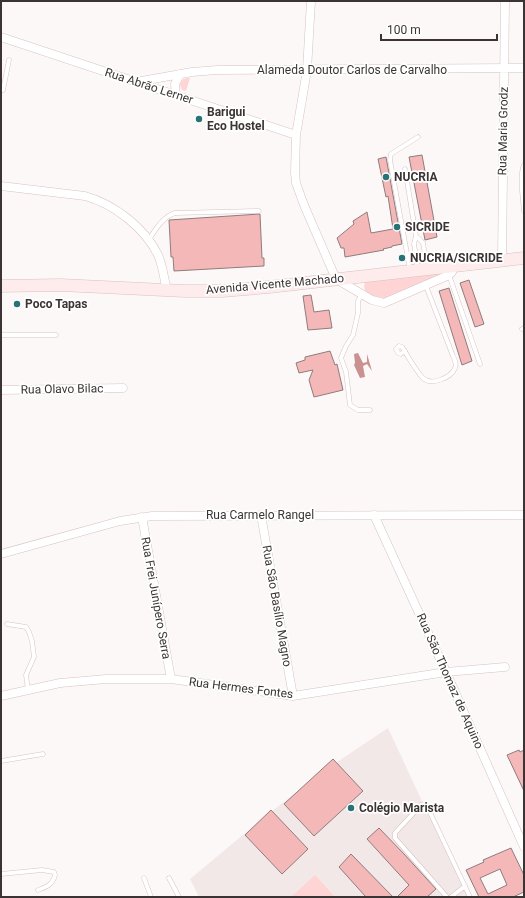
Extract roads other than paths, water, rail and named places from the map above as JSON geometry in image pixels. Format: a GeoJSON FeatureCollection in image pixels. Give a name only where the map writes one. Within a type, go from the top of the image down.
{"type":"FeatureCollection","features":[{"type":"Feature","properties":{"kind":"street"},"geometry":{"type":"LineString","coordinates":[[311,1],[308,70],[296,135],[294,164],[296,183],[304,205],[336,279],[375,302],[384,303],[426,286],[452,270]]}},
{"type":"Feature","properties":{"kind":"street","name":"Rua Maria Grodz"},"geometry":{"type":"LineString","coordinates":[[502,260],[505,1]]}},
{"type":"Feature","properties":{"kind":"street","name":"Rua Abrão Lerner"},"geometry":{"type":"LineString","coordinates":[[1,37],[296,135]]}},
{"type":"Feature","properties":{"kind":"street","name":"Alameda Doutor Carlos de Carvalho"},"geometry":{"type":"LineString","coordinates":[[136,82],[180,74],[217,70],[524,68]]}},
{"type":"Feature","properties":{"kind":"street"},"geometry":{"type":"LineString","coordinates":[[176,95],[176,84],[180,74]]}},
{"type":"Feature","properties":{"kind":"street"},"geometry":{"type":"LineString","coordinates":[[1,186],[74,194],[94,198],[110,206],[128,220],[149,240],[158,256],[167,291]]}},
{"type":"Feature","properties":{"kind":"street","name":"Avenida Vicente Machado"},"geometry":{"type":"LineString","coordinates":[[1,286],[60,285],[167,291],[229,290],[418,270],[452,270],[502,260],[524,258]]}},
{"type":"Feature","properties":{"kind":"street","name":"Rua Olavo Bilac"},"geometry":{"type":"LineString","coordinates":[[1,390],[122,388]]}},
{"type":"Feature","properties":{"kind":"street","name":"Rua Carmelo Rangel"},"geometry":{"type":"LineString","coordinates":[[1,554],[120,521],[142,517],[261,515],[524,515]]}},
{"type":"Feature","properties":{"kind":"street","name":"Rua São Basílio Magno"},"geometry":{"type":"LineString","coordinates":[[261,515],[293,696]]}},
{"type":"Feature","properties":{"kind":"street","name":"Rua São Thomaz de Aquino"},"geometry":{"type":"LineString","coordinates":[[374,515],[524,848]]}},
{"type":"Feature","properties":{"kind":"street","name":"Rua Frei Junípero Serra"},"geometry":{"type":"LineString","coordinates":[[142,517],[171,679]]}},
{"type":"Feature","properties":{"kind":"street","name":"Rua Hermes Fontes"},"geometry":{"type":"LineString","coordinates":[[1,696],[60,683],[106,679],[171,679],[293,696],[446,672],[505,667]]}},
{"type":"Feature","properties":{"kind":"lane"},"geometry":{"type":"LineString","coordinates":[[1,91],[3,90],[8,60]]}},
{"type":"Feature","properties":{"kind":"lane"},"geometry":{"type":"LineString","coordinates":[[418,136],[391,154],[390,160],[418,270]]}},
{"type":"Feature","properties":{"kind":"lane"},"geometry":{"type":"LineString","coordinates":[[524,165],[522,187],[524,211]]}},
{"type":"Feature","properties":{"kind":"lane"},"geometry":{"type":"LineString","coordinates":[[405,169],[416,236],[414,244],[418,270]]}},
{"type":"Feature","properties":{"kind":"lane"},"geometry":{"type":"LineString","coordinates":[[149,240],[153,232],[170,214],[259,211]]}},
{"type":"Feature","properties":{"kind":"lane"},"geometry":{"type":"LineString","coordinates":[[416,236],[422,243],[418,270]]}},
{"type":"Feature","properties":{"kind":"lane"},"geometry":{"type":"LineString","coordinates":[[452,270],[480,364]]}},
{"type":"Feature","properties":{"kind":"lane"},"geometry":{"type":"LineString","coordinates":[[404,351],[424,378],[430,381],[436,381],[445,377],[455,368],[455,360],[426,286]]}},
{"type":"Feature","properties":{"kind":"lane"},"geometry":{"type":"LineString","coordinates":[[362,294],[358,301],[358,313],[353,335],[341,358],[346,372],[350,405],[358,410],[370,410]]}},
{"type":"Feature","properties":{"kind":"lane"},"geometry":{"type":"LineString","coordinates":[[1,335],[56,336]]}},
{"type":"Feature","properties":{"kind":"lane"},"geometry":{"type":"LineString","coordinates":[[7,624],[26,627],[29,632],[34,657],[26,675],[28,690]]}},
{"type":"Feature","properties":{"kind":"lane"},"geometry":{"type":"LineString","coordinates":[[1,761],[43,754]]}},
{"type":"Feature","properties":{"kind":"lane"},"geometry":{"type":"LineString","coordinates":[[447,897],[395,838],[395,833],[421,805],[426,804],[470,897]]}},
{"type":"Feature","properties":{"kind":"lane"},"geometry":{"type":"LineString","coordinates":[[1,874],[42,870],[54,872],[54,879],[50,884],[38,890]]}},
{"type":"Feature","properties":{"kind":"lane"},"geometry":{"type":"LineString","coordinates":[[144,878],[151,897]]}},
{"type":"Feature","properties":{"kind":"lane"},"geometry":{"type":"LineString","coordinates":[[169,878],[179,897]]}},
{"type":"Feature","properties":{"kind":"lane"},"geometry":{"type":"LineString","coordinates":[[451,897],[464,886]]}},
{"type":"Feature","properties":{"kind":"place","name":"Barigui Eco Hostel"},"geometry":{"type":"Point","coordinates":[199,119]}},
{"type":"Feature","properties":{"kind":"place","name":"NUCRIA"},"geometry":{"type":"Point","coordinates":[386,177]}},
{"type":"Feature","properties":{"kind":"place","name":"SICRIDE"},"geometry":{"type":"Point","coordinates":[397,227]}},
{"type":"Feature","properties":{"kind":"place","name":"NUCRIA/SICRIDE"},"geometry":{"type":"Point","coordinates":[402,258]}},
{"type":"Feature","properties":{"kind":"place","name":"Poco Tapas"},"geometry":{"type":"Point","coordinates":[17,304]}},
{"type":"Feature","properties":{"kind":"place","name":"Colégio Marista"},"geometry":{"type":"Point","coordinates":[351,808]}}]}
